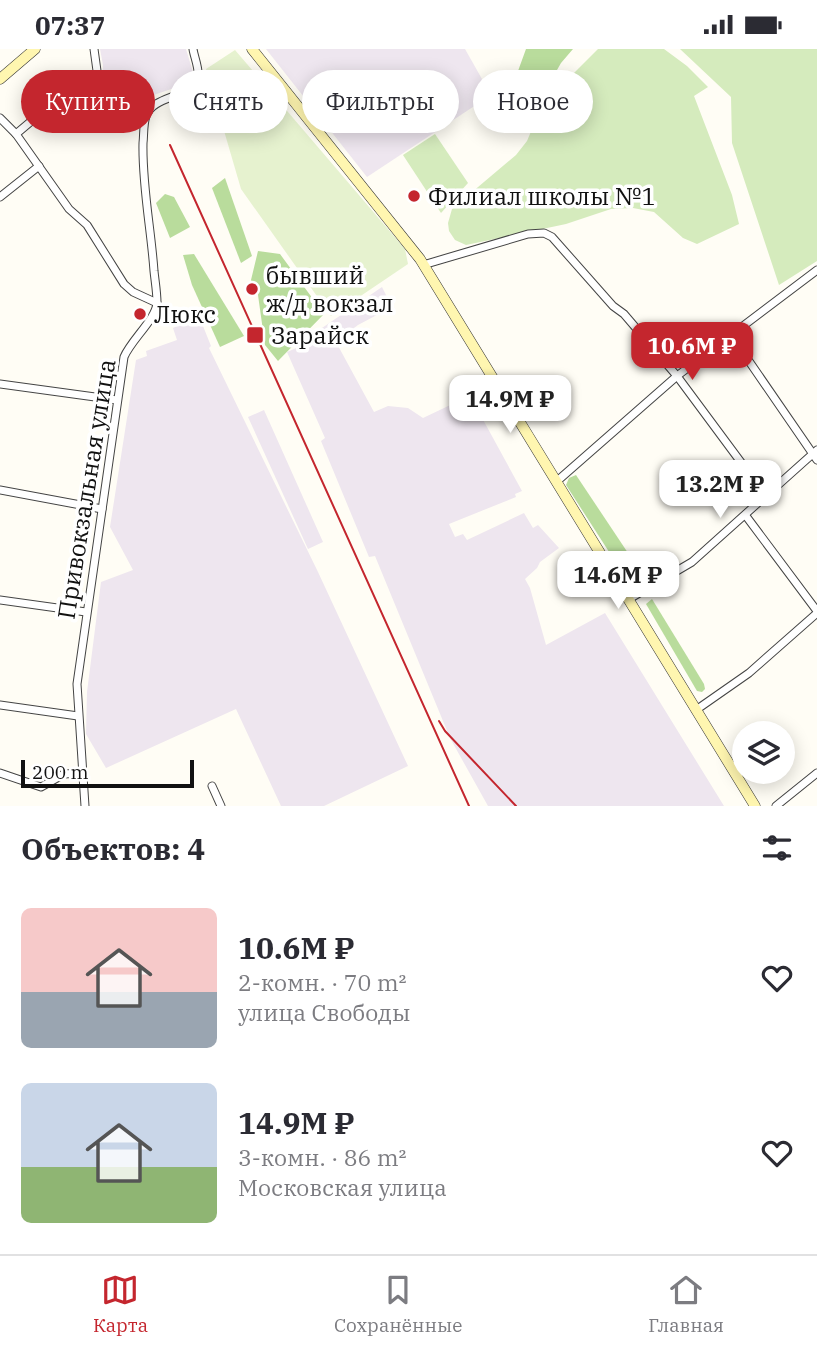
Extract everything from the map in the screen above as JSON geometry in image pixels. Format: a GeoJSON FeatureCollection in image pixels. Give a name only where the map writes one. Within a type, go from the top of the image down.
{"type":"FeatureCollection","features":[{"type":"Feature","properties":{"kind":"main road"},"geometry":{"type":"LineString","coordinates":[[0,79],[35,49]]}},
{"type":"Feature","properties":{"kind":"main road"},"geometry":{"type":"LineString","coordinates":[[252,49],[423,265],[755,806]]}},
{"type":"Feature","properties":{"kind":"street"},"geometry":{"type":"LineString","coordinates":[[16,134],[54,102],[75,110],[82,106],[98,78],[94,49]]}},
{"type":"Feature","properties":{"kind":"street"},"geometry":{"type":"LineString","coordinates":[[0,118],[16,134],[69,209],[87,225],[124,284],[133,292],[157,303],[143,169],[144,128],[149,111],[195,83],[199,75],[193,49]]}},
{"type":"Feature","properties":{"kind":"street"},"geometry":{"type":"LineString","coordinates":[[0,197],[39,166]]}},
{"type":"Feature","properties":{"kind":"street"},"geometry":{"type":"LineString","coordinates":[[423,265],[528,234],[544,233],[552,237],[677,376],[766,496]]}},
{"type":"Feature","properties":{"kind":"street"},"geometry":{"type":"LineString","coordinates":[[556,482],[677,376],[817,270]]}},
{"type":"Feature","properties":{"kind":"street","name":"Привокзальная улица"},"geometry":{"type":"LineString","coordinates":[[85,806],[77,684],[86,612],[126,351],[153,314],[157,303]]}},
{"type":"Feature","properties":{"kind":"street"},"geometry":{"type":"LineString","coordinates":[[629,599],[692,562],[816,455],[731,335]]}},
{"type":"Feature","properties":{"kind":"street"},"geometry":{"type":"LineString","coordinates":[[0,384],[117,400]]}},
{"type":"Feature","properties":{"kind":"street"},"geometry":{"type":"LineString","coordinates":[[0,490],[102,509]]}},
{"type":"Feature","properties":{"kind":"street"},"geometry":{"type":"LineString","coordinates":[[696,710],[749,673],[817,612],[746,516]]}},
{"type":"Feature","properties":{"kind":"street"},"geometry":{"type":"LineString","coordinates":[[0,600],[86,612]]}},
{"type":"Feature","properties":{"kind":"street"},"geometry":{"type":"LineString","coordinates":[[0,705],[78,716]]}},
{"type":"Feature","properties":{"kind":"street"},"geometry":{"type":"LineString","coordinates":[[0,773],[41,787],[64,774],[82,773]]}},
{"type":"Feature","properties":{"kind":"street"},"geometry":{"type":"LineString","coordinates":[[776,806],[817,773]]}},
{"type":"Feature","properties":{"kind":"street"},"geometry":{"type":"LineString","coordinates":[[212,786],[221,806]]}},
{"type":"Feature","properties":{"kind":"shaded area"},"geometry":{"type":"Polygon","coordinates":[[[100,49],[186,49],[192,70],[169,70],[169,90],[155,95],[155,70],[103,70],[100,49]]]}},
{"type":"Feature","properties":{"kind":"shaded area"},"geometry":{"type":"Polygon","coordinates":[[[266,49],[465,49],[477,70],[473,70],[473,107],[459,116],[459,70],[302,70],[302,95],[288,77],[288,70],[283,70],[266,49]]]}},
{"type":"Feature","properties":{"kind":"shaded area"},"geometry":{"type":"Polygon","coordinates":[[[332,133],[434,133],[367,177],[332,133]]]}},
{"type":"Feature","properties":{"kind":"shaded area"},"geometry":{"type":"Polygon","coordinates":[[[382,287],[392,307],[358,325],[336,342],[374,412],[388,406],[408,408],[423,418],[465,398],[481,416],[522,491],[515,494],[516,497],[449,524],[455,537],[463,534],[467,540],[524,513],[533,528],[538,525],[559,548],[540,562],[525,579],[546,645],[605,613],[724,806],[488,806],[450,738],[375,556],[369,557],[321,441],[325,438],[287,352],[301,346],[300,343],[382,287]]]}},
{"type":"Feature","properties":{"kind":"shaded area"},"geometry":{"type":"Polygon","coordinates":[[[199,316],[211,346],[209,348],[318,572],[408,766],[324,806],[281,806],[236,709],[106,768],[86,734],[87,692],[101,582],[133,570],[110,527],[136,360],[147,356],[146,351],[177,340],[173,328],[199,316]]]}},
{"type":"Feature","properties":{"kind":"shaded area"},"geometry":{"type":"Polygon","coordinates":[[[264,410],[323,542],[308,549],[248,417],[264,410]]]}},
{"type":"Feature","properties":{"kind":"green space"},"geometry":{"type":"Polygon","coordinates":[[[526,49],[573,49],[557,70],[518,70],[526,49]]]}},
{"type":"Feature","properties":{"kind":"green space"},"geometry":{"type":"Polygon","coordinates":[[[598,49],[664,49],[687,66],[708,87],[694,96],[732,195],[739,224],[697,244],[683,238],[654,212],[633,208],[611,209],[566,224],[466,245],[455,240],[449,231],[448,223],[452,209],[516,155],[530,133],[593,133],[593,70],[577,70],[598,49]]]}},
{"type":"Feature","properties":{"kind":"green space"},"geometry":{"type":"Polygon","coordinates":[[[680,49],[817,49],[817,261],[779,285],[732,143],[731,97],[680,49]]]}},
{"type":"Feature","properties":{"kind":"green space"},"geometry":{"type":"Polygon","coordinates":[[[235,50],[252,70],[206,70],[235,50]]]}},
{"type":"Feature","properties":{"kind":"green space"},"geometry":{"type":"Polygon","coordinates":[[[288,112],[302,128],[302,133],[306,133],[405,249],[408,264],[331,316],[241,189],[225,133],[288,133],[288,112]]]}},
{"type":"Feature","properties":{"kind":"green space"},"geometry":{"type":"Polygon","coordinates":[[[435,134],[468,183],[441,213],[403,155],[435,134]]]}},
{"type":"Feature","properties":{"kind":"green space"},"geometry":{"type":"Polygon","coordinates":[[[225,178],[252,256],[241,263],[212,188],[225,178]]]}},
{"type":"Feature","properties":{"kind":"green space"},"geometry":{"type":"Polygon","coordinates":[[[165,194],[174,197],[190,227],[170,238],[156,203],[165,194]]]}},
{"type":"Feature","properties":{"kind":"green space"},"geometry":{"type":"Polygon","coordinates":[[[258,251],[280,254],[324,314],[278,361],[265,345],[258,295],[251,280],[258,251]]]}},
{"type":"Feature","properties":{"kind":"green space"},"geometry":{"type":"Polygon","coordinates":[[[194,254],[244,336],[220,347],[192,285],[183,255],[194,254]]]}},
{"type":"Feature","properties":{"kind":"green space"},"geometry":{"type":"Polygon","coordinates":[[[576,475],[642,574],[638,586],[631,586],[566,485],[569,478],[576,475]]]}},
{"type":"Feature","properties":{"kind":"green space"},"geometry":{"type":"Polygon","coordinates":[[[652,599],[704,684],[705,689],[702,692],[697,691],[646,604],[652,599]]]}},
{"type":"Feature","properties":{"kind":"railway"},"geometry":{"type":"LineString","coordinates":[[170,145],[469,806]]}},
{"type":"Feature","properties":{"kind":"railway"},"geometry":{"type":"LineString","coordinates":[[439,721],[445,731],[516,806]]}},
{"type":"Feature","properties":{"kind":"place","name":"Филиал школы №1"},"geometry":{"type":"Point","coordinates":[414,196]}},
{"type":"Feature","properties":{"kind":"place","name":"бывший ж/д вокзал"},"geometry":{"type":"Point","coordinates":[252,289]}},
{"type":"Feature","properties":{"kind":"place","name":"Люкс"},"geometry":{"type":"Point","coordinates":[140,314]}},
{"type":"Feature","properties":{"kind":"place","name":"Зарайск"},"geometry":{"type":"Point","coordinates":[255,335]}}]}
